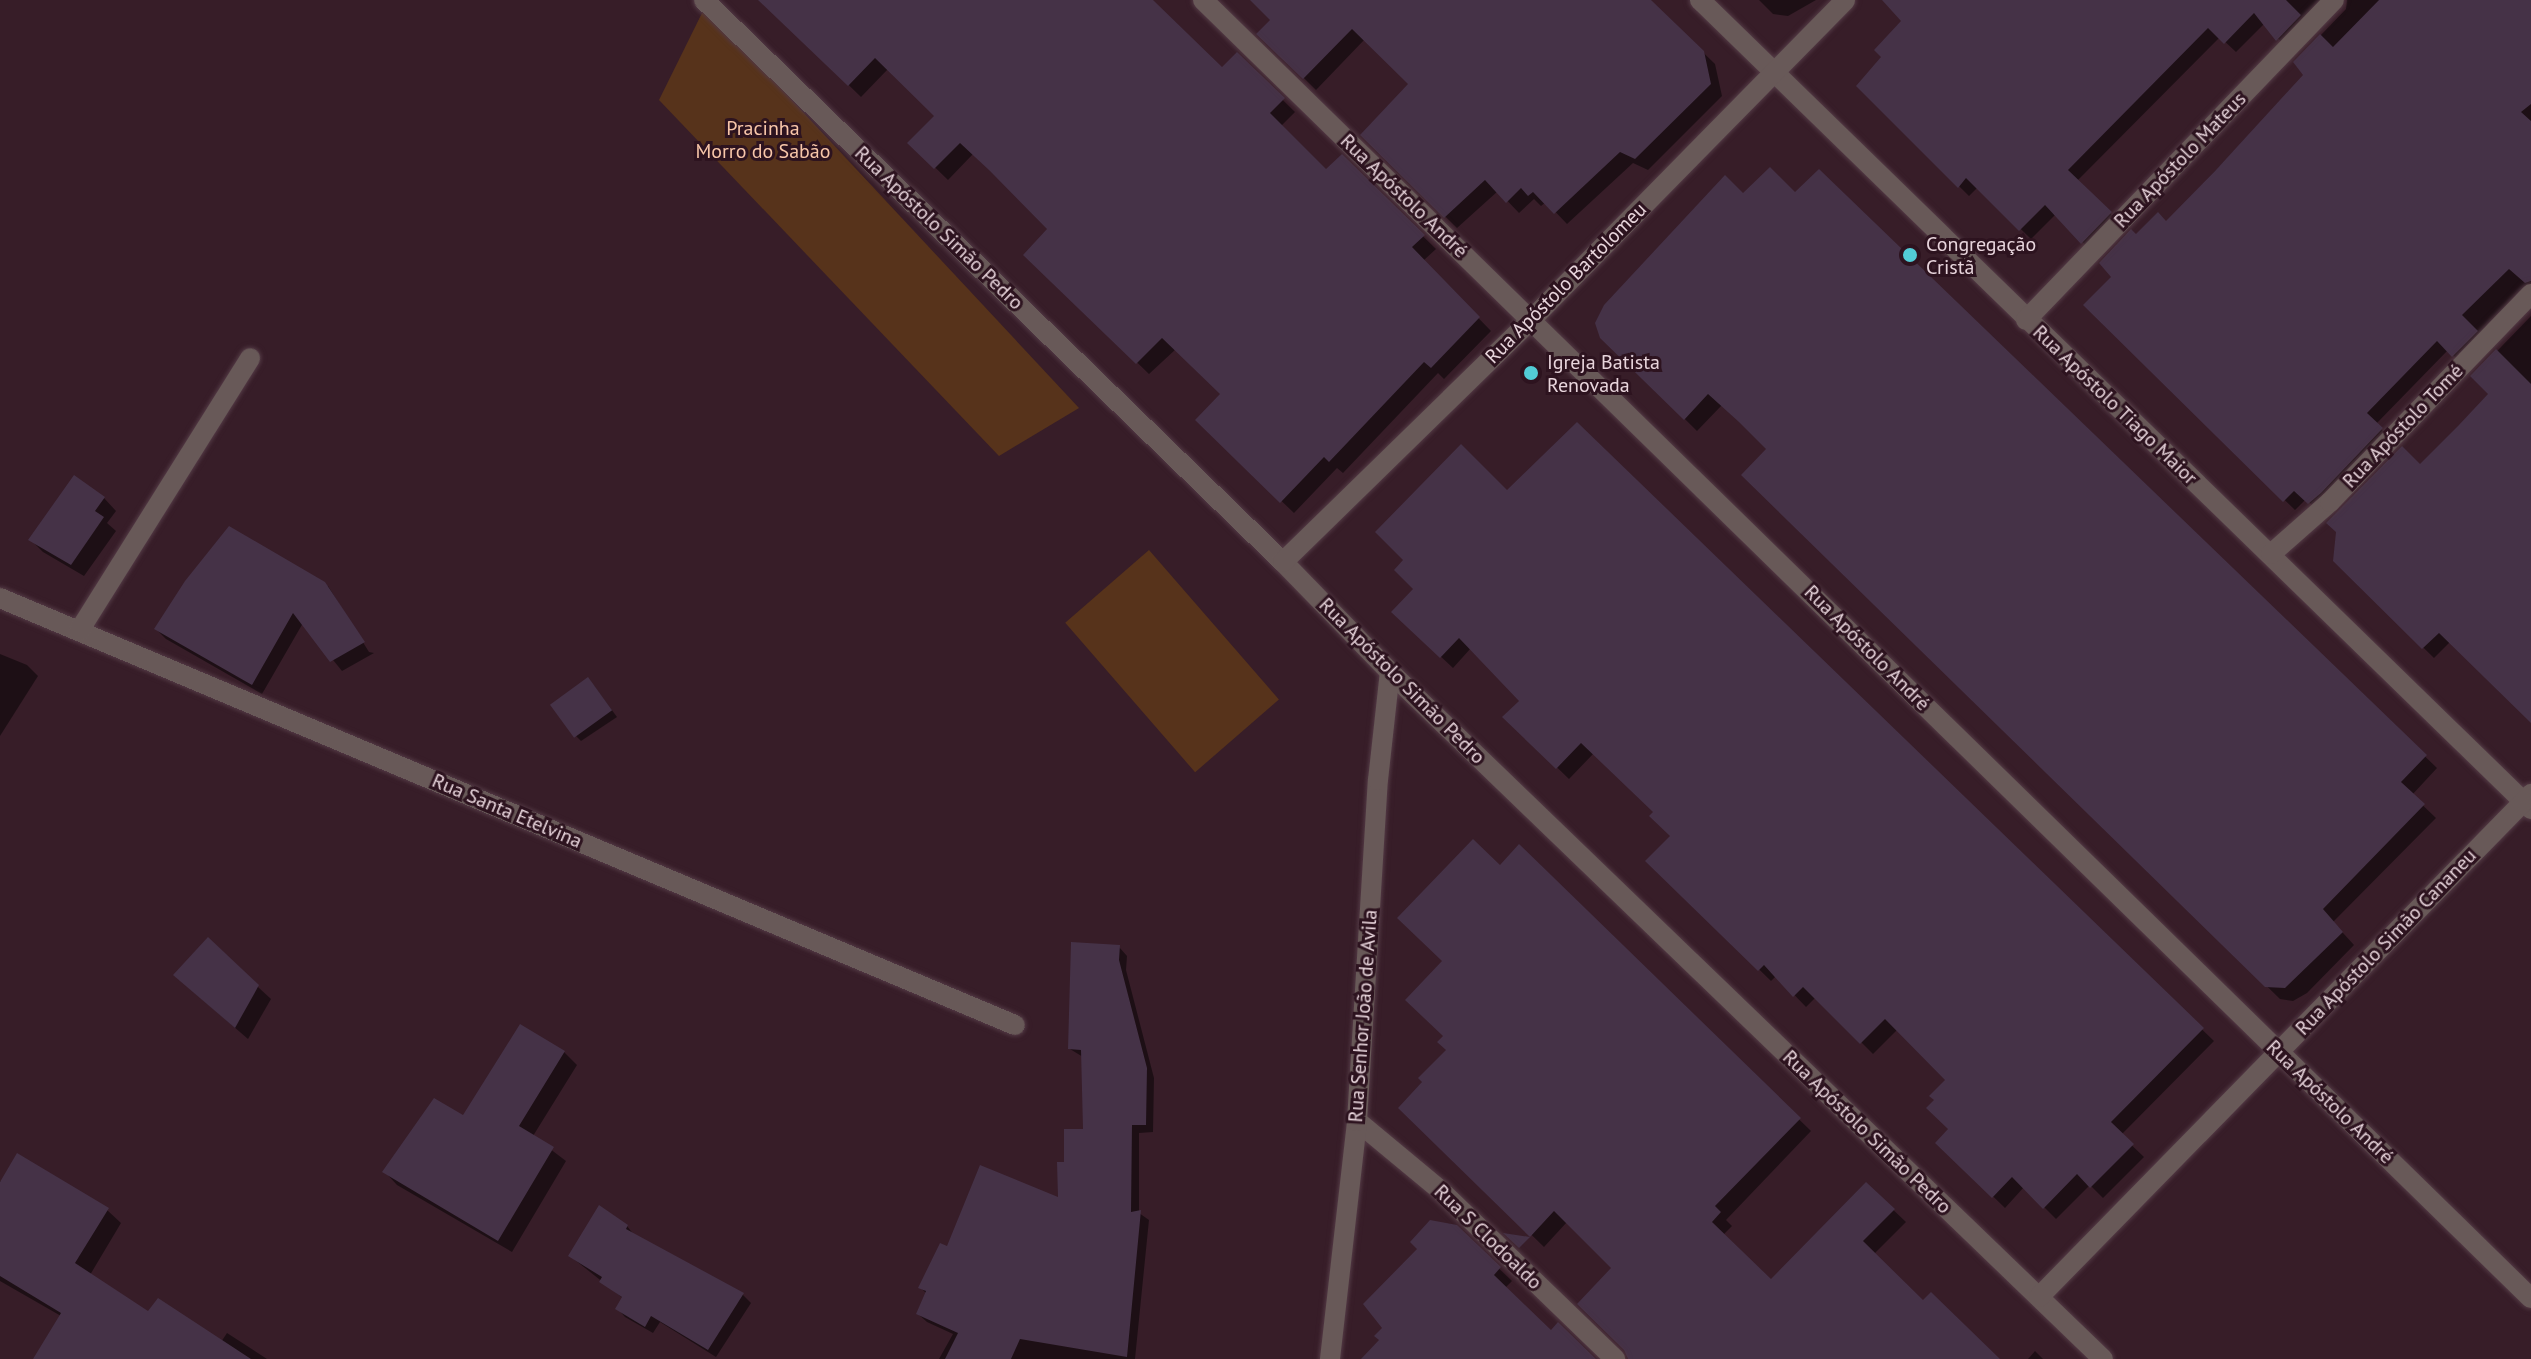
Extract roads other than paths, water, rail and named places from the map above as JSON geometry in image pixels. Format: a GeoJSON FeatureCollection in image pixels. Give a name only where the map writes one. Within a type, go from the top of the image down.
{"type":"FeatureCollection","features":[{"type":"Feature","properties":{"kind":"street","name":"Rua Apóstolo Simão Pedro"},"geometry":{"type":"LineString","coordinates":[[704,0],[1283,562],[1390,672],[2103,1359]]}},
{"type":"Feature","properties":{"kind":"street","name":"Rua Apóstolo André"},"geometry":{"type":"LineString","coordinates":[[1203,0],[2531,1298]]}},
{"type":"Feature","properties":{"kind":"street","name":"Rua Apóstolo Tiago Maior"},"geometry":{"type":"LineString","coordinates":[[1700,0],[2026,320],[2528,801]]}},
{"type":"Feature","properties":{"kind":"street","name":"Rua Apóstolo Bartolomeu"},"geometry":{"type":"LineString","coordinates":[[1283,562],[1531,320],[1845,0]]}},
{"type":"Feature","properties":{"kind":"street","name":"Rua Apóstolo Mateus"},"geometry":{"type":"LineString","coordinates":[[2026,320],[2334,0]]}},
{"type":"Feature","properties":{"kind":"street","name":"Rua Apóstolo Tomé"},"geometry":{"type":"LineString","coordinates":[[2271,554],[2330,502],[2531,294]]}},
{"type":"Feature","properties":{"kind":"street"},"geometry":{"type":"LineString","coordinates":[[79,631],[250,358]]}},
{"type":"Feature","properties":{"kind":"street","name":"Rua Santa Etelvina"},"geometry":{"type":"LineString","coordinates":[[0,598],[1015,1025]]}},
{"type":"Feature","properties":{"kind":"street","name":"Rua Senhor João de Avila"},"geometry":{"type":"LineString","coordinates":[[1330,1359],[1357,1121],[1378,780],[1390,672]]}},
{"type":"Feature","properties":{"kind":"street","name":"Rua Apóstolo Simão Cananeu"},"geometry":{"type":"LineString","coordinates":[[2039,1297],[2528,801]]}},
{"type":"Feature","properties":{"kind":"street","name":"Rua S Clodoaldo"},"geometry":{"type":"LineString","coordinates":[[1357,1121],[1439,1189],[1615,1359]]}},
{"type":"Feature","properties":{"kind":"place","name":"Congregação Cristã"},"geometry":{"type":"Point","coordinates":[1910,255]}},
{"type":"Feature","properties":{"kind":"place","name":"Igreja Batista Renovada"},"geometry":{"type":"Point","coordinates":[1531,373]}},
{"type":"Feature","properties":{"kind":"park label","name":"Pracinha Morro do Sabão"},"geometry":{"type":"Point","coordinates":[763,140]}}]}
